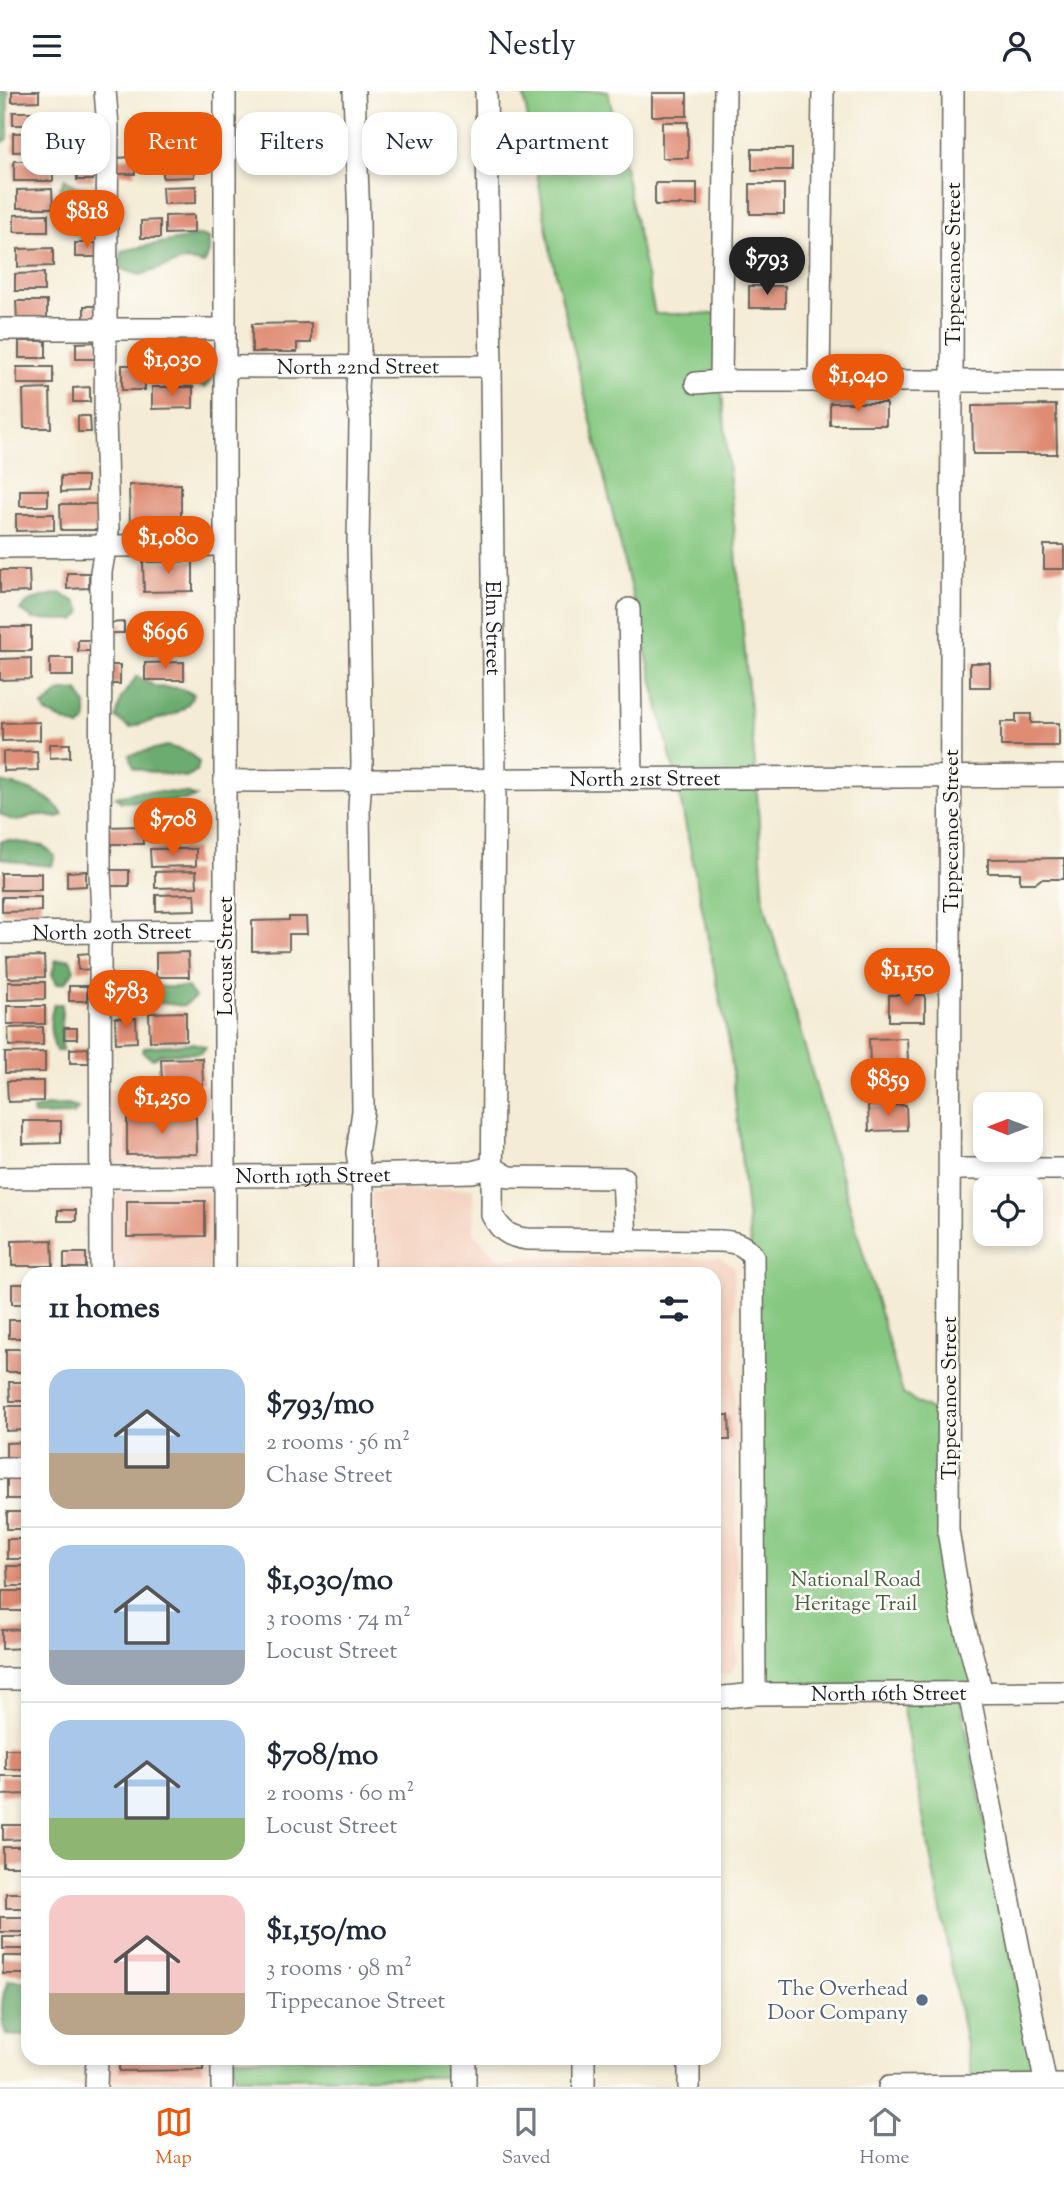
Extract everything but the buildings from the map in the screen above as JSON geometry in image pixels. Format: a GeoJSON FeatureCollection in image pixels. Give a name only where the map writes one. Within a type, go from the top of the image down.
{"type":"FeatureCollection","features":[{"type":"Feature","properties":{"kind":"street"},"geometry":{"type":"LineString","coordinates":[[101,1267],[99,685],[101,572],[108,531],[105,415],[108,126],[105,91]]}},
{"type":"Feature","properties":{"kind":"street","name":"Locust Street"},"geometry":{"type":"LineString","coordinates":[[225,91],[225,1267]]}},
{"type":"Feature","properties":{"kind":"street"},"geometry":{"type":"LineString","coordinates":[[355,91],[359,219],[357,387],[360,422],[358,545],[363,1099],[357,1153],[363,1189],[363,1267]]}},
{"type":"Feature","properties":{"kind":"street","name":"Elm Street"},"geometry":{"type":"LineString","coordinates":[[486,91],[495,779],[492,1215],[500,1229],[513,1237],[527,1240],[735,1242],[746,1247],[752,1256],[755,1694]]}},
{"type":"Feature","properties":{"kind":"street"},"geometry":{"type":"LineString","coordinates":[[721,381],[725,91]]}},
{"type":"Feature","properties":{"kind":"street"},"geometry":{"type":"LineString","coordinates":[[819,381],[823,91]]}},
{"type":"Feature","properties":{"kind":"street","name":"Tippecanoe Street"},"geometry":{"type":"LineString","coordinates":[[953,91],[948,1530],[975,1693],[1055,2086]]}},
{"type":"Feature","properties":{"kind":"street"},"geometry":{"type":"LineString","coordinates":[[0,330],[225,329]]}},
{"type":"Feature","properties":{"kind":"street","name":"North 22nd Street"},"geometry":{"type":"LineString","coordinates":[[225,367],[491,366]]}},
{"type":"Feature","properties":{"kind":"street"},"geometry":{"type":"LineString","coordinates":[[696,383],[1064,381]]}},
{"type":"Feature","properties":{"kind":"street"},"geometry":{"type":"LineString","coordinates":[[0,547],[225,545]]}},
{"type":"Feature","properties":{"kind":"street"},"geometry":{"type":"LineString","coordinates":[[629,609],[632,779]]}},
{"type":"Feature","properties":{"kind":"street","name":"North 21st Street"},"geometry":{"type":"LineString","coordinates":[[225,781],[1064,776]]}},
{"type":"Feature","properties":{"kind":"street","name":"North 20th Street"},"geometry":{"type":"LineString","coordinates":[[0,933],[225,931]]}},
{"type":"Feature","properties":{"kind":"street","name":"North 19th Street"},"geometry":{"type":"LineString","coordinates":[[0,1178],[360,1175],[472,1172],[492,1167],[509,1177],[623,1178],[626,1240]]}},
{"type":"Feature","properties":{"kind":"street"},"geometry":{"type":"LineString","coordinates":[[951,1169],[1064,1169]]}},
{"type":"Feature","properties":{"kind":"street"},"geometry":{"type":"LineString","coordinates":[[0,1468],[21,1468]]}},
{"type":"Feature","properties":{"kind":"street"},"geometry":{"type":"LineString","coordinates":[[0,1679],[21,1679]]}},
{"type":"Feature","properties":{"kind":"street","name":"North 16th Street"},"geometry":{"type":"LineString","coordinates":[[721,1697],[755,1694],[1064,1692]]}},
{"type":"Feature","properties":{"kind":"street"},"geometry":{"type":"LineString","coordinates":[[96,2087],[97,2065]]}},
{"type":"Feature","properties":{"kind":"street"},"geometry":{"type":"LineString","coordinates":[[222,2065],[222,2087]]}},
{"type":"Feature","properties":{"kind":"street"},"geometry":{"type":"LineString","coordinates":[[465,2065],[465,2087]]}},
{"type":"Feature","properties":{"kind":"street"},"geometry":{"type":"LineString","coordinates":[[584,2065],[584,2087]]}},
{"type":"Feature","properties":{"kind":"street"},"geometry":{"type":"LineString","coordinates":[[689,2065],[689,2087]]}},
{"type":"Feature","properties":{"kind":"street"},"geometry":{"type":"LineString","coordinates":[[890,2087],[1055,2086]]}},
{"type":"Feature","properties":{"kind":"shaded area"},"geometry":{"type":"Polygon","coordinates":[[[215,1085],[214,1155],[208,1163],[108,1164],[104,1089],[215,1085]]]}},
{"type":"Feature","properties":{"kind":"shaded area"},"geometry":{"type":"Polygon","coordinates":[[[473,1188],[474,1232],[497,1258],[720,1258],[734,1266],[737,1661],[730,1674],[721,1674],[721,1267],[370,1267],[371,1192],[473,1188]]]}},
{"type":"Feature","properties":{"kind":"shaded area"},"geometry":{"type":"Polygon","coordinates":[[[205,1191],[210,1194],[213,1203],[213,1267],[105,1267],[111,1192],[205,1191]]]}},
{"type":"Feature","properties":{"kind":"shaded area"},"geometry":{"type":"Polygon","coordinates":[[[101,2065],[210,2065],[204,2078],[194,2080],[104,2080],[101,2065]]]}},
{"type":"Feature","properties":{"kind":"green space"},"geometry":{"type":"Polygon","coordinates":[[[0,91],[8,91],[8,139],[3,142],[0,134],[0,91]]]}},
{"type":"Feature","properties":{"kind":"green space","name":"National Road Heritage Trail"},"geometry":{"type":"Polygon","coordinates":[[[523,91],[608,91],[612,112],[527,112],[523,91]]]}},
{"type":"Feature","properties":{"kind":"green space","name":"National Road Heritage Trail"},"geometry":{"type":"Polygon","coordinates":[[[537,175],[626,175],[655,314],[722,314],[721,381],[756,778],[764,903],[903,1394],[948,1420],[948,1530],[982,1693],[959,1693],[1038,2087],[974,2087],[900,1694],[755,1694],[754,1281],[730,1049],[679,792],[550,249],[537,175]]]}},
{"type":"Feature","properties":{"kind":"green space"},"geometry":{"type":"Polygon","coordinates":[[[65,178],[75,186],[93,189],[97,200],[94,209],[78,217],[65,209],[59,191],[65,178]]]}},
{"type":"Feature","properties":{"kind":"green space"},"geometry":{"type":"Polygon","coordinates":[[[200,235],[209,238],[209,253],[204,264],[186,260],[140,275],[121,269],[121,251],[200,235]]]}},
{"type":"Feature","properties":{"kind":"green space"},"geometry":{"type":"Polygon","coordinates":[[[203,364],[210,369],[212,377],[205,388],[184,379],[187,369],[203,364]]]}},
{"type":"Feature","properties":{"kind":"green space"},"geometry":{"type":"Polygon","coordinates":[[[59,593],[76,602],[82,612],[75,620],[33,619],[20,610],[31,600],[59,593]]]}},
{"type":"Feature","properties":{"kind":"green space"},"geometry":{"type":"Polygon","coordinates":[[[137,676],[156,687],[179,688],[194,694],[183,709],[176,713],[130,728],[116,718],[121,698],[137,676]]]}},
{"type":"Feature","properties":{"kind":"green space"},"geometry":{"type":"Polygon","coordinates":[[[61,691],[78,691],[86,705],[86,721],[79,727],[46,713],[43,706],[61,691]]]}},
{"type":"Feature","properties":{"kind":"green space"},"geometry":{"type":"Polygon","coordinates":[[[167,746],[188,752],[199,762],[197,771],[186,777],[134,768],[129,755],[167,746]]]}},
{"type":"Feature","properties":{"kind":"green space"},"geometry":{"type":"Polygon","coordinates":[[[0,782],[44,796],[63,815],[13,820],[0,814],[0,782]]]}},
{"type":"Feature","properties":{"kind":"green space"},"geometry":{"type":"Polygon","coordinates":[[[139,791],[187,793],[196,797],[177,801],[121,802],[116,797],[139,791]]]}},
{"type":"Feature","properties":{"kind":"green space"},"geometry":{"type":"Polygon","coordinates":[[[6,840],[43,846],[55,856],[52,866],[0,858],[0,842],[6,840]]]}},
{"type":"Feature","properties":{"kind":"green space"},"geometry":{"type":"Polygon","coordinates":[[[70,959],[74,970],[66,982],[57,984],[52,974],[56,960],[70,959]]]}},
{"type":"Feature","properties":{"kind":"green space"},"geometry":{"type":"Polygon","coordinates":[[[110,980],[187,987],[195,997],[184,1006],[132,999],[114,992],[110,980]]]}},
{"type":"Feature","properties":{"kind":"green space"},"geometry":{"type":"Polygon","coordinates":[[[54,1004],[62,1004],[62,1051],[56,1051],[51,1034],[54,1004]]]}},
{"type":"Feature","properties":{"kind":"green space"},"geometry":{"type":"Polygon","coordinates":[[[194,1043],[206,1047],[201,1053],[160,1054],[153,1059],[143,1053],[144,1047],[194,1043]]]}},
{"type":"Feature","properties":{"kind":"green space"},"geometry":{"type":"Polygon","coordinates":[[[68,1105],[78,1108],[73,1114],[34,1115],[33,1110],[68,1105]]]}},
{"type":"Feature","properties":{"kind":"green space"},"geometry":{"type":"Polygon","coordinates":[[[9,1980],[21,1981],[21,2036],[6,2035],[2,2014],[9,1980]]]}},
{"type":"Feature","properties":{"kind":"green space"},"geometry":{"type":"Polygon","coordinates":[[[234,2065],[452,2065],[452,2077],[235,2078],[234,2065]]]}},
{"type":"Feature","properties":{"kind":"place","name":"The Overhead Door Company"},"geometry":{"type":"Point","coordinates":[922,2000]}}]}
